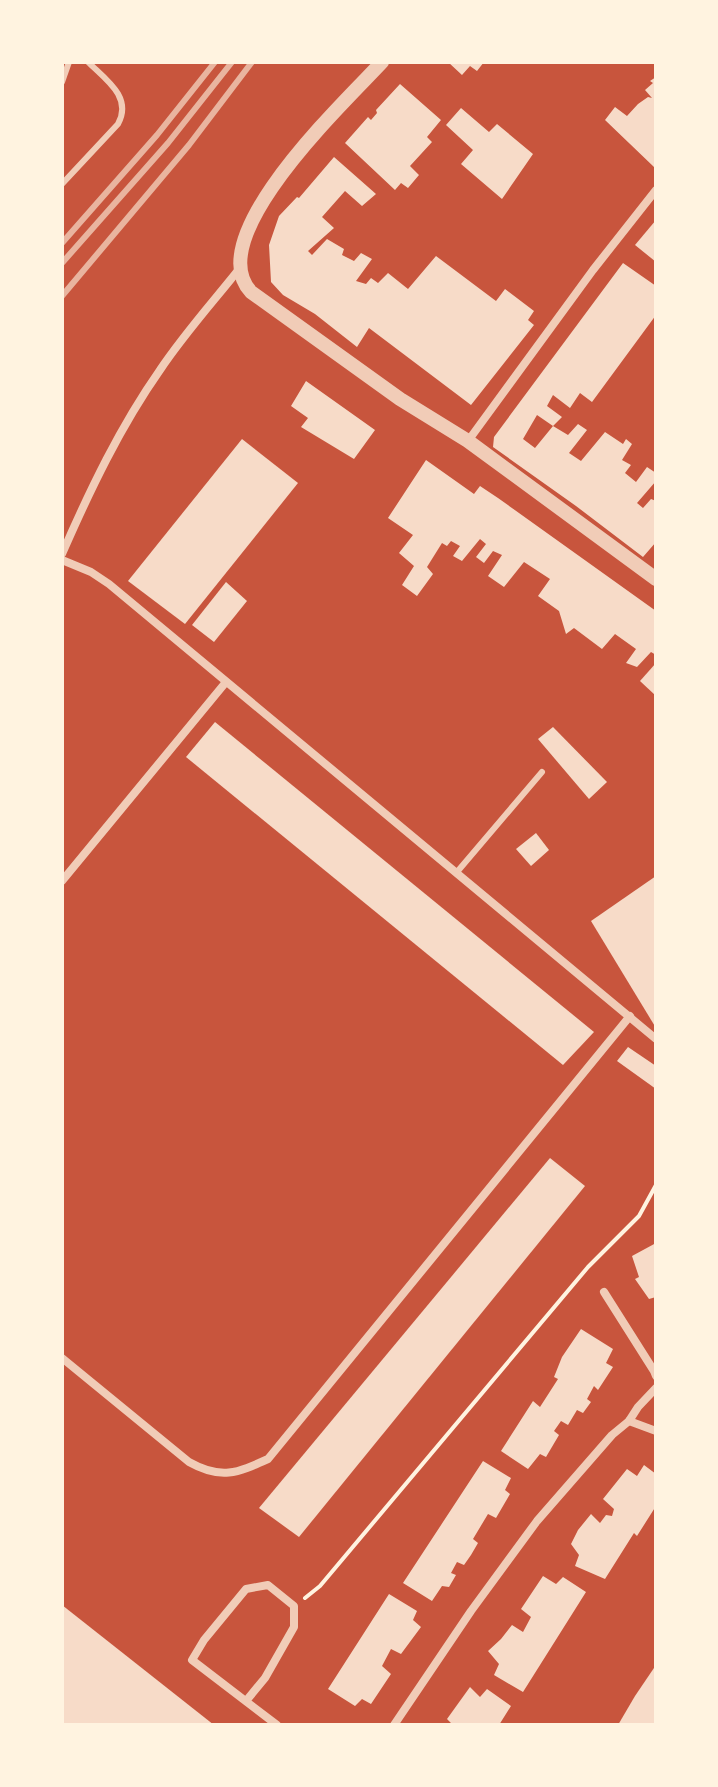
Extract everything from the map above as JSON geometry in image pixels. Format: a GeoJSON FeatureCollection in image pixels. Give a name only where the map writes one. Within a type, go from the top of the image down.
{"type":"FeatureCollection","features":[{"type":"Feature","properties":{"kind":"street"},"geometry":{"type":"LineString","coordinates":[[382,62],[315,133],[273,185],[257,211],[240,257],[245,285],[400,399],[468,441],[656,579]]}},
{"type":"Feature","properties":{"kind":"street"},"geometry":{"type":"LineString","coordinates":[[468,441],[593,270],[656,190]]}},
{"type":"Feature","properties":{"kind":"street"},"geometry":{"type":"LineString","coordinates":[[62,554],[99,473],[142,396],[177,346],[240,268]]}},
{"type":"Feature","properties":{"kind":"street"},"geometry":{"type":"LineString","coordinates":[[62,560],[99,577],[656,1039]]}},
{"type":"Feature","properties":{"kind":"street"},"geometry":{"type":"LineString","coordinates":[[62,881],[226,682]]}},
{"type":"Feature","properties":{"kind":"street"},"geometry":{"type":"LineString","coordinates":[[62,1358],[189,1462],[206,1471],[227,1473],[247,1469],[268,1459],[630,1016]]}},
{"type":"Feature","properties":{"kind":"street"},"geometry":{"type":"LineString","coordinates":[[604,1292],[656,1376]]}},
{"type":"Feature","properties":{"kind":"street"},"geometry":{"type":"LineString","coordinates":[[394,1725],[537,1521],[656,1388]]}},
{"type":"Feature","properties":{"kind":"street"},"geometry":{"type":"LineString","coordinates":[[629,1421],[656,1431]]}},
{"type":"Feature","properties":{"kind":"street"},"geometry":{"type":"LineString","coordinates":[[246,1701],[265,1678],[294,1627],[294,1606],[268,1585],[246,1589],[204,1640],[192,1660],[277,1725]]}},
{"type":"Feature","properties":{"kind":"lane"},"geometry":{"type":"LineString","coordinates":[[62,82],[69,62]]}},
{"type":"Feature","properties":{"kind":"lane"},"geometry":{"type":"LineString","coordinates":[[62,184],[118,124],[123,113],[119,94],[88,62]]}},
{"type":"Feature","properties":{"kind":"lane"},"geometry":{"type":"LineString","coordinates":[[457,872],[542,772]]}},
{"type":"Feature","properties":{"kind":"path"},"geometry":{"type":"LineString","coordinates":[[294,1606],[320,1586],[588,1267],[639,1216],[656,1185]]}},
{"type":"Feature","properties":{"kind":"building"},"geometry":{"type":"Polygon","coordinates":[[[448,62],[484,62],[477,71],[470,66],[462,75],[448,62]]]}},
{"type":"Feature","properties":{"kind":"building"},"geometry":{"type":"Polygon","coordinates":[[[656,77],[654,167],[605,120],[615,107],[627,116],[638,104],[648,97],[652,98],[645,90],[656,77]]]}},
{"type":"Feature","properties":{"kind":"building"},"geometry":{"type":"Polygon","coordinates":[[[400,84],[441,120],[427,137],[432,142],[410,166],[419,175],[408,188],[401,183],[395,190],[345,143],[368,117],[371,120],[400,84]]]}},
{"type":"Feature","properties":{"kind":"building"},"geometry":{"type":"Polygon","coordinates":[[[461,108],[489,132],[497,124],[533,154],[502,199],[461,164],[473,150],[446,125],[461,108]]]}},
{"type":"Feature","properties":{"kind":"building"},"geometry":{"type":"Polygon","coordinates":[[[334,157],[376,194],[362,206],[345,191],[322,217],[334,228],[308,251],[312,255],[327,239],[344,249],[342,255],[354,261],[361,253],[372,259],[356,281],[366,284],[371,278],[378,283],[388,273],[408,289],[436,256],[496,301],[505,289],[534,311],[528,320],[534,325],[471,405],[369,328],[357,347],[315,314],[283,295],[271,282],[269,245],[279,216],[334,157]]]}},
{"type":"Feature","properties":{"kind":"building"},"geometry":{"type":"Polygon","coordinates":[[[656,220],[656,262],[635,245],[656,220]]]}},
{"type":"Feature","properties":{"kind":"building"},"geometry":{"type":"Polygon","coordinates":[[[623,263],[656,286],[656,315],[592,402],[580,393],[570,408],[553,395],[547,406],[562,417],[553,426],[568,435],[578,424],[587,430],[569,453],[581,461],[605,432],[623,444],[626,439],[632,444],[622,460],[631,465],[625,473],[636,482],[647,467],[656,473],[656,481],[637,503],[643,508],[651,499],[656,501],[656,542],[643,557],[493,447],[494,437],[623,263]],[[537,415],[523,439],[535,448],[553,426],[537,415]]]}},
{"type":"Feature","properties":{"kind":"building"},"geometry":{"type":"Polygon","coordinates":[[[306,381],[375,430],[354,459],[301,427],[308,418],[291,406],[306,381]]]}},
{"type":"Feature","properties":{"kind":"building"},"geometry":{"type":"Polygon","coordinates":[[[242,439],[298,483],[185,624],[128,581],[242,439]]]}},
{"type":"Feature","properties":{"kind":"building"},"geometry":{"type":"Polygon","coordinates":[[[426,460],[474,494],[480,486],[656,611],[656,655],[651,652],[637,667],[626,663],[636,649],[615,634],[602,649],[574,628],[566,634],[559,611],[538,596],[550,579],[524,562],[504,587],[488,576],[502,555],[493,551],[484,563],[476,557],[486,544],[480,539],[462,561],[453,556],[460,546],[451,541],[447,546],[442,543],[427,567],[433,574],[417,596],[402,585],[414,566],[399,553],[413,535],[388,518],[426,460]]]}},
{"type":"Feature","properties":{"kind":"building"},"geometry":{"type":"Polygon","coordinates":[[[226,582],[247,601],[214,642],[192,625],[226,582]]]}},
{"type":"Feature","properties":{"kind":"building"},"geometry":{"type":"Polygon","coordinates":[[[656,663],[656,696],[640,681],[656,663]]]}},
{"type":"Feature","properties":{"kind":"building"},"geometry":{"type":"Polygon","coordinates":[[[215,722],[594,1032],[563,1065],[186,757],[215,722]]]}},
{"type":"Feature","properties":{"kind":"building"},"geometry":{"type":"Polygon","coordinates":[[[553,727],[607,782],[589,799],[538,739],[553,727]]]}},
{"type":"Feature","properties":{"kind":"building"},"geometry":{"type":"Polygon","coordinates":[[[536,833],[549,850],[531,866],[516,849],[536,833]]]}},
{"type":"Feature","properties":{"kind":"building"},"geometry":{"type":"Polygon","coordinates":[[[656,876],[656,1028],[591,921],[656,876]]]}},
{"type":"Feature","properties":{"kind":"building"},"geometry":{"type":"Polygon","coordinates":[[[628,1047],[656,1066],[656,1089],[617,1061],[628,1047]]]}},
{"type":"Feature","properties":{"kind":"building"},"geometry":{"type":"Polygon","coordinates":[[[550,1158],[585,1186],[299,1537],[259,1508],[550,1158]]]}},
{"type":"Feature","properties":{"kind":"building"},"geometry":{"type":"Polygon","coordinates":[[[656,1243],[656,1297],[649,1299],[635,1279],[639,1277],[632,1256],[656,1243]]]}},
{"type":"Feature","properties":{"kind":"building"},"geometry":{"type":"Polygon","coordinates":[[[581,1329],[613,1349],[606,1363],[613,1367],[598,1390],[594,1386],[587,1399],[591,1402],[583,1413],[577,1410],[568,1425],[561,1421],[554,1431],[559,1435],[546,1457],[540,1454],[528,1469],[501,1451],[533,1401],[540,1407],[558,1379],[554,1377],[562,1357],[581,1329]]]}},
{"type":"Feature","properties":{"kind":"building"},"geometry":{"type":"Polygon","coordinates":[[[483,1461],[511,1478],[505,1490],[510,1494],[496,1518],[488,1514],[473,1539],[478,1543],[471,1555],[464,1565],[457,1562],[451,1573],[456,1575],[449,1587],[442,1586],[432,1601],[403,1583],[483,1461]]]}},
{"type":"Feature","properties":{"kind":"building"},"geometry":{"type":"Polygon","coordinates":[[[644,1465],[656,1474],[656,1506],[637,1536],[634,1533],[605,1579],[575,1566],[579,1555],[571,1544],[578,1530],[591,1514],[600,1523],[606,1515],[612,1516],[614,1509],[603,1499],[627,1469],[637,1476],[644,1465]]]}},
{"type":"Feature","properties":{"kind":"building"},"geometry":{"type":"Polygon","coordinates":[[[543,1576],[556,1584],[563,1577],[586,1592],[523,1692],[494,1675],[499,1664],[488,1651],[512,1625],[523,1632],[531,1617],[521,1609],[543,1576]]]}},
{"type":"Feature","properties":{"kind":"building"},"geometry":{"type":"Polygon","coordinates":[[[389,1594],[417,1611],[413,1620],[421,1627],[401,1654],[391,1649],[382,1666],[391,1674],[371,1704],[362,1699],[355,1706],[328,1689],[389,1594]]]}},
{"type":"Feature","properties":{"kind":"building"},"geometry":{"type":"Polygon","coordinates":[[[62,1605],[214,1725],[62,1725],[62,1605]]]}},
{"type":"Feature","properties":{"kind":"building"},"geometry":{"type":"Polygon","coordinates":[[[656,1665],[656,1725],[618,1725],[635,1696],[656,1665]]]}},
{"type":"Feature","properties":{"kind":"building"},"geometry":{"type":"Polygon","coordinates":[[[470,1687],[480,1697],[487,1689],[511,1706],[499,1725],[453,1725],[447,1719],[470,1687]]]}},
{"type":"Feature","properties":{"kind":"railway"},"geometry":{"type":"LineString","coordinates":[[62,243],[157,135],[215,62]]}},
{"type":"Feature","properties":{"kind":"railway"},"geometry":{"type":"LineString","coordinates":[[62,263],[168,143],[232,62]]}},
{"type":"Feature","properties":{"kind":"railway"},"geometry":{"type":"LineString","coordinates":[[62,296],[189,145],[252,62]]}}]}
